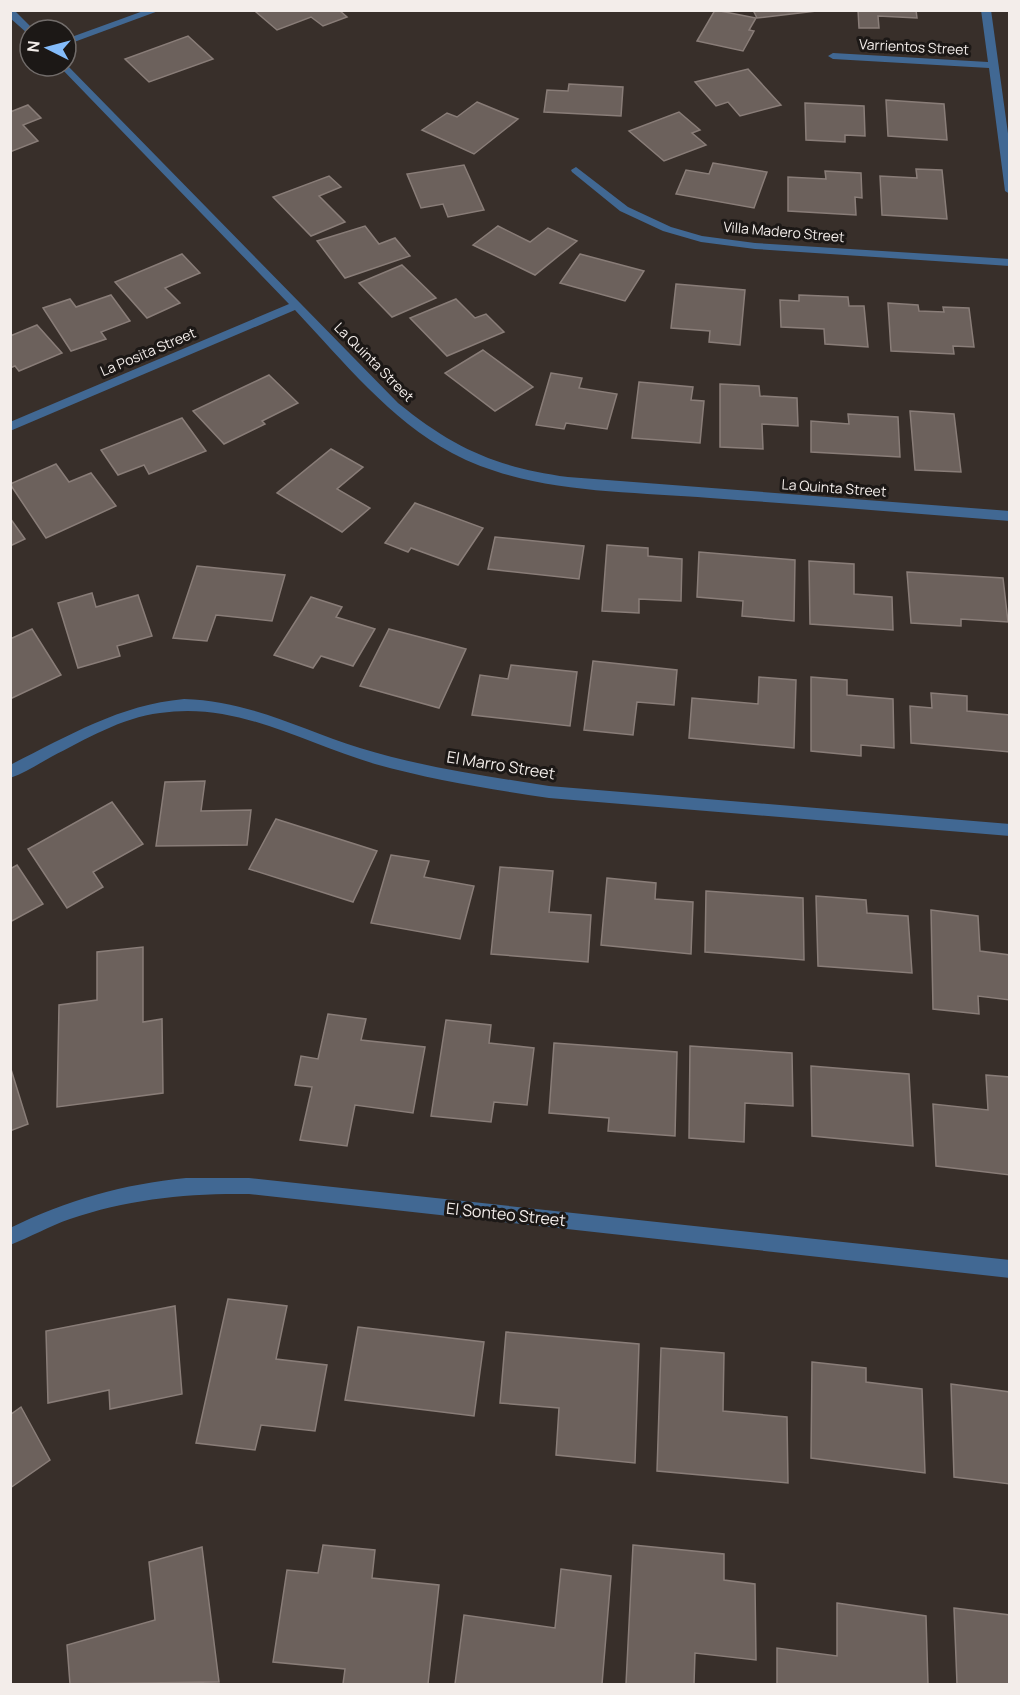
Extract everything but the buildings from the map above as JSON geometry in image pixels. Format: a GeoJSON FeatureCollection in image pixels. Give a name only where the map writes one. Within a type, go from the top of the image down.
{"type":"FeatureCollection","features":[{"type":"Feature","properties":{"kind":"street"},"geometry":{"type":"LineString","coordinates":[[78,38],[157,10]]}},
{"type":"Feature","properties":{"kind":"street"},"geometry":{"type":"LineString","coordinates":[[986,10],[1010,192]]}},
{"type":"Feature","properties":{"kind":"street","name":"Varrientos Street"},"geometry":{"type":"LineString","coordinates":[[833,56],[993,64]]}},
{"type":"Feature","properties":{"kind":"street","name":"La Quinta Street"},"geometry":{"type":"LineString","coordinates":[[76,78],[394,406],[442,442],[478,460],[504,469],[559,482],[1010,516]]}},
{"type":"Feature","properties":{"kind":"street","name":"Villa Madero Street"},"geometry":{"type":"LineString","coordinates":[[576,170],[624,209],[667,229],[701,239],[755,246],[1010,263]]}},
{"type":"Feature","properties":{"kind":"street","name":"La Posita Street"},"geometry":{"type":"LineString","coordinates":[[10,427],[297,305]]}},
{"type":"Feature","properties":{"kind":"street","name":"El Marro Street"},"geometry":{"type":"LineString","coordinates":[[10,772],[111,722],[159,707],[209,704],[240,708],[335,745],[403,766],[476,781],[549,792],[1010,830]]}},
{"type":"Feature","properties":{"kind":"street","name":"El Sonteo Street"},"geometry":{"type":"LineString","coordinates":[[10,1237],[44,1218],[122,1193],[210,1184],[260,1187],[1010,1269]]}}]}
